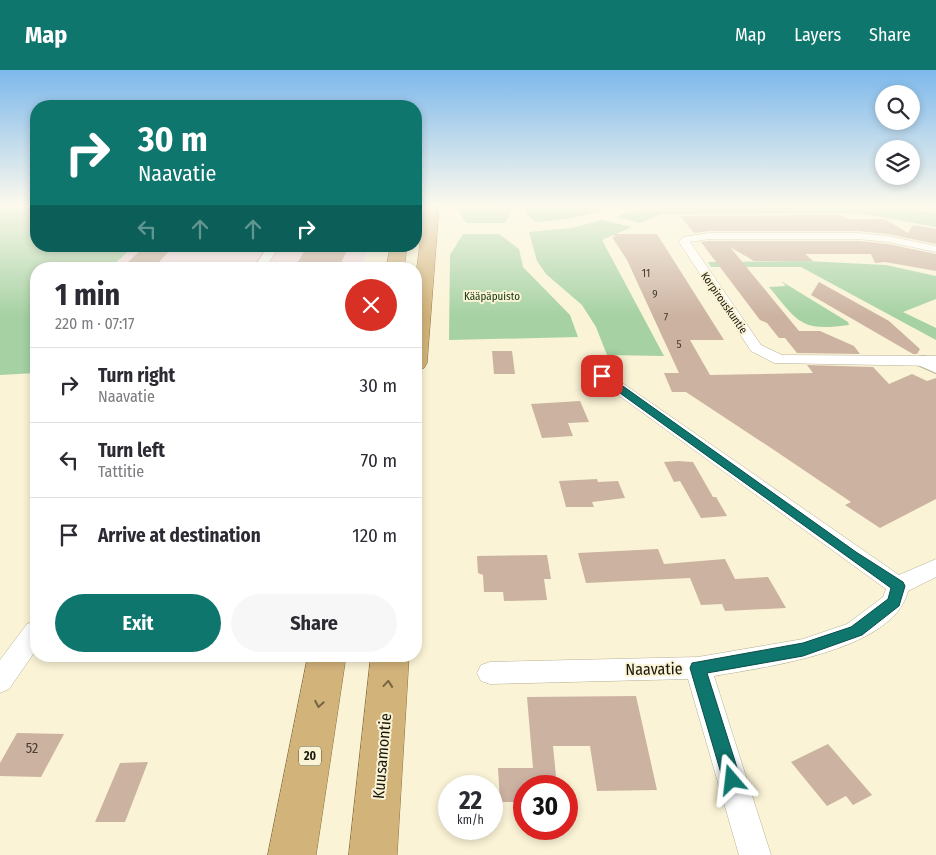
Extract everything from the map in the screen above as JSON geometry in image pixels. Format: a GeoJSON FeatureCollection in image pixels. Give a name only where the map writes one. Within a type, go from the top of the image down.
{"type":"FeatureCollection","features":[{"type":"Feature","properties":{"kind":"highway"},"geometry":{"type":"LineString","coordinates":[[422,304],[428,244]]}},
{"type":"Feature","properties":{"kind":"highway","name":"20"},"geometry":{"type":"LineString","coordinates":[[292,855],[326,662]]}},
{"type":"Feature","properties":{"kind":"highway","name":"Kuusamontie"},"geometry":{"type":"LineString","coordinates":[[373,855],[389,662]]}},
{"type":"Feature","properties":{"kind":"street","name":"Korpirouskuntie"},"geometry":{"type":"LineString","coordinates":[[685,244],[756,348],[764,354],[779,360],[932,363]]}},
{"type":"Feature","properties":{"kind":"street","name":"Korpirouskuntie"},"geometry":{"type":"LineString","coordinates":[[913,244],[936,248]]}},
{"type":"Feature","properties":{"kind":"street"},"geometry":{"type":"LineString","coordinates":[[602,376],[851,555],[898,586],[936,567]]}},
{"type":"Feature","properties":{"kind":"street","name":"Naavatie"},"geometry":{"type":"LineString","coordinates":[[490,673],[698,668],[803,650],[856,631],[894,602],[898,586]]}},
{"type":"Feature","properties":{"kind":"street"},"geometry":{"type":"LineString","coordinates":[[0,681],[30,639]]}},
{"type":"Feature","properties":{"kind":"street"},"geometry":{"type":"LineString","coordinates":[[698,668],[755,855]]}},
{"type":"Feature","properties":{"kind":"shaded area"},"geometry":{"type":"Polygon","coordinates":[[[128,252],[366,252],[364,262],[117,262],[128,252]]]}},
{"type":"Feature","properties":{"kind":"green space"},"geometry":{"type":"Polygon","coordinates":[[[0,244],[30,244],[30,252],[127,252],[117,262],[30,262],[30,373],[0,375],[0,244]]]}},
{"type":"Feature","properties":{"kind":"green space","name":"Kääpäpuisto"},"geometry":{"type":"Polygon","coordinates":[[[457,244],[512,244],[519,249],[523,267],[570,315],[578,337],[449,340],[450,255],[457,244]]]}},
{"type":"Feature","properties":{"kind":"green space","name":"Kääpäpuisto"},"geometry":{"type":"Polygon","coordinates":[[[532,244],[604,244],[664,356],[607,355],[596,327],[582,305],[546,274],[537,261],[532,244]]]}},
{"type":"Feature","properties":{"kind":"green space"},"geometry":{"type":"Polygon","coordinates":[[[805,261],[886,265],[936,276],[936,299],[903,312],[936,328],[936,340],[801,267],[711,267],[708,262],[805,261]]]}},
{"type":"Feature","properties":{"kind":"green space"},"geometry":{"type":"Polygon","coordinates":[[[781,281],[848,322],[849,325],[819,327],[801,321],[794,316],[769,287],[786,286],[781,281]]]}},
{"type":"Feature","properties":{"kind":"building"},"geometry":{"type":"Polygon","coordinates":[[[616,244],[663,244],[724,340],[690,340],[710,375],[813,373],[807,365],[873,367],[889,384],[912,374],[927,381],[936,378],[936,499],[880,528],[845,505],[851,502],[686,392],[672,392],[664,373],[679,373],[627,260],[616,244]]]}},
{"type":"Feature","properties":{"kind":"building"},"geometry":{"type":"Polygon","coordinates":[[[702,244],[884,244],[936,254],[936,271],[885,262],[875,263],[871,254],[805,254],[813,261],[754,261],[730,247],[799,331],[820,331],[854,346],[860,354],[797,353],[785,338],[779,338],[767,323],[760,320],[702,244]]]}},
{"type":"Feature","properties":{"kind":"building"},"geometry":{"type":"Polygon","coordinates":[[[139,252],[168,252],[159,262],[128,262],[139,252]]]}},
{"type":"Feature","properties":{"kind":"building"},"geometry":{"type":"Polygon","coordinates":[[[304,252],[346,252],[341,262],[298,262],[304,252]]]}},
{"type":"Feature","properties":{"kind":"building"},"geometry":{"type":"Polygon","coordinates":[[[819,282],[889,321],[920,349],[917,354],[913,354],[811,295],[819,282]]]}},
{"type":"Feature","properties":{"kind":"building"},"geometry":{"type":"Polygon","coordinates":[[[492,351],[512,351],[515,374],[494,374],[492,351]]]}},
{"type":"Feature","properties":{"kind":"building"},"geometry":{"type":"Polygon","coordinates":[[[580,401],[589,422],[568,423],[573,436],[542,438],[531,404],[580,401]]]}},
{"type":"Feature","properties":{"kind":"building"},"geometry":{"type":"Polygon","coordinates":[[[664,462],[693,462],[713,497],[716,497],[727,516],[701,518],[680,481],[674,482],[664,462]]]}},
{"type":"Feature","properties":{"kind":"building"},"geometry":{"type":"Polygon","coordinates":[[[597,479],[598,482],[618,481],[625,498],[592,502],[594,507],[566,507],[559,481],[597,479]]]}},
{"type":"Feature","properties":{"kind":"building"},"geometry":{"type":"Polygon","coordinates":[[[658,549],[664,564],[725,559],[735,579],[768,577],[786,608],[725,611],[722,604],[701,605],[690,578],[586,583],[578,553],[658,549]]]}},
{"type":"Feature","properties":{"kind":"building"},"geometry":{"type":"Polygon","coordinates":[[[547,555],[551,579],[544,579],[547,600],[504,601],[503,592],[484,592],[483,575],[478,573],[477,556],[547,555]]]}},
{"type":"Feature","properties":{"kind":"building"},"geometry":{"type":"Polygon","coordinates":[[[636,696],[657,790],[597,791],[590,746],[553,746],[556,775],[513,775],[513,802],[503,802],[503,775],[498,775],[498,768],[533,768],[527,697],[636,696]]]}},
{"type":"Feature","properties":{"kind":"building"},"geometry":{"type":"Polygon","coordinates":[[[17,733],[64,734],[41,777],[0,776],[0,763],[17,733]]]}},
{"type":"Feature","properties":{"kind":"building"},"geometry":{"type":"Polygon","coordinates":[[[828,744],[872,795],[853,805],[846,796],[827,806],[791,762],[828,744]]]}},
{"type":"Feature","properties":{"kind":"building"},"geometry":{"type":"Polygon","coordinates":[[[148,762],[125,822],[95,822],[120,763],[148,762]]]}},
{"type":"Feature","properties":{"kind":"route"},"geometry":{"type":"LineString","coordinates":[[602,376],[851,555],[898,586],[894,602],[856,631],[803,650],[698,668],[732,780]]}}]}
